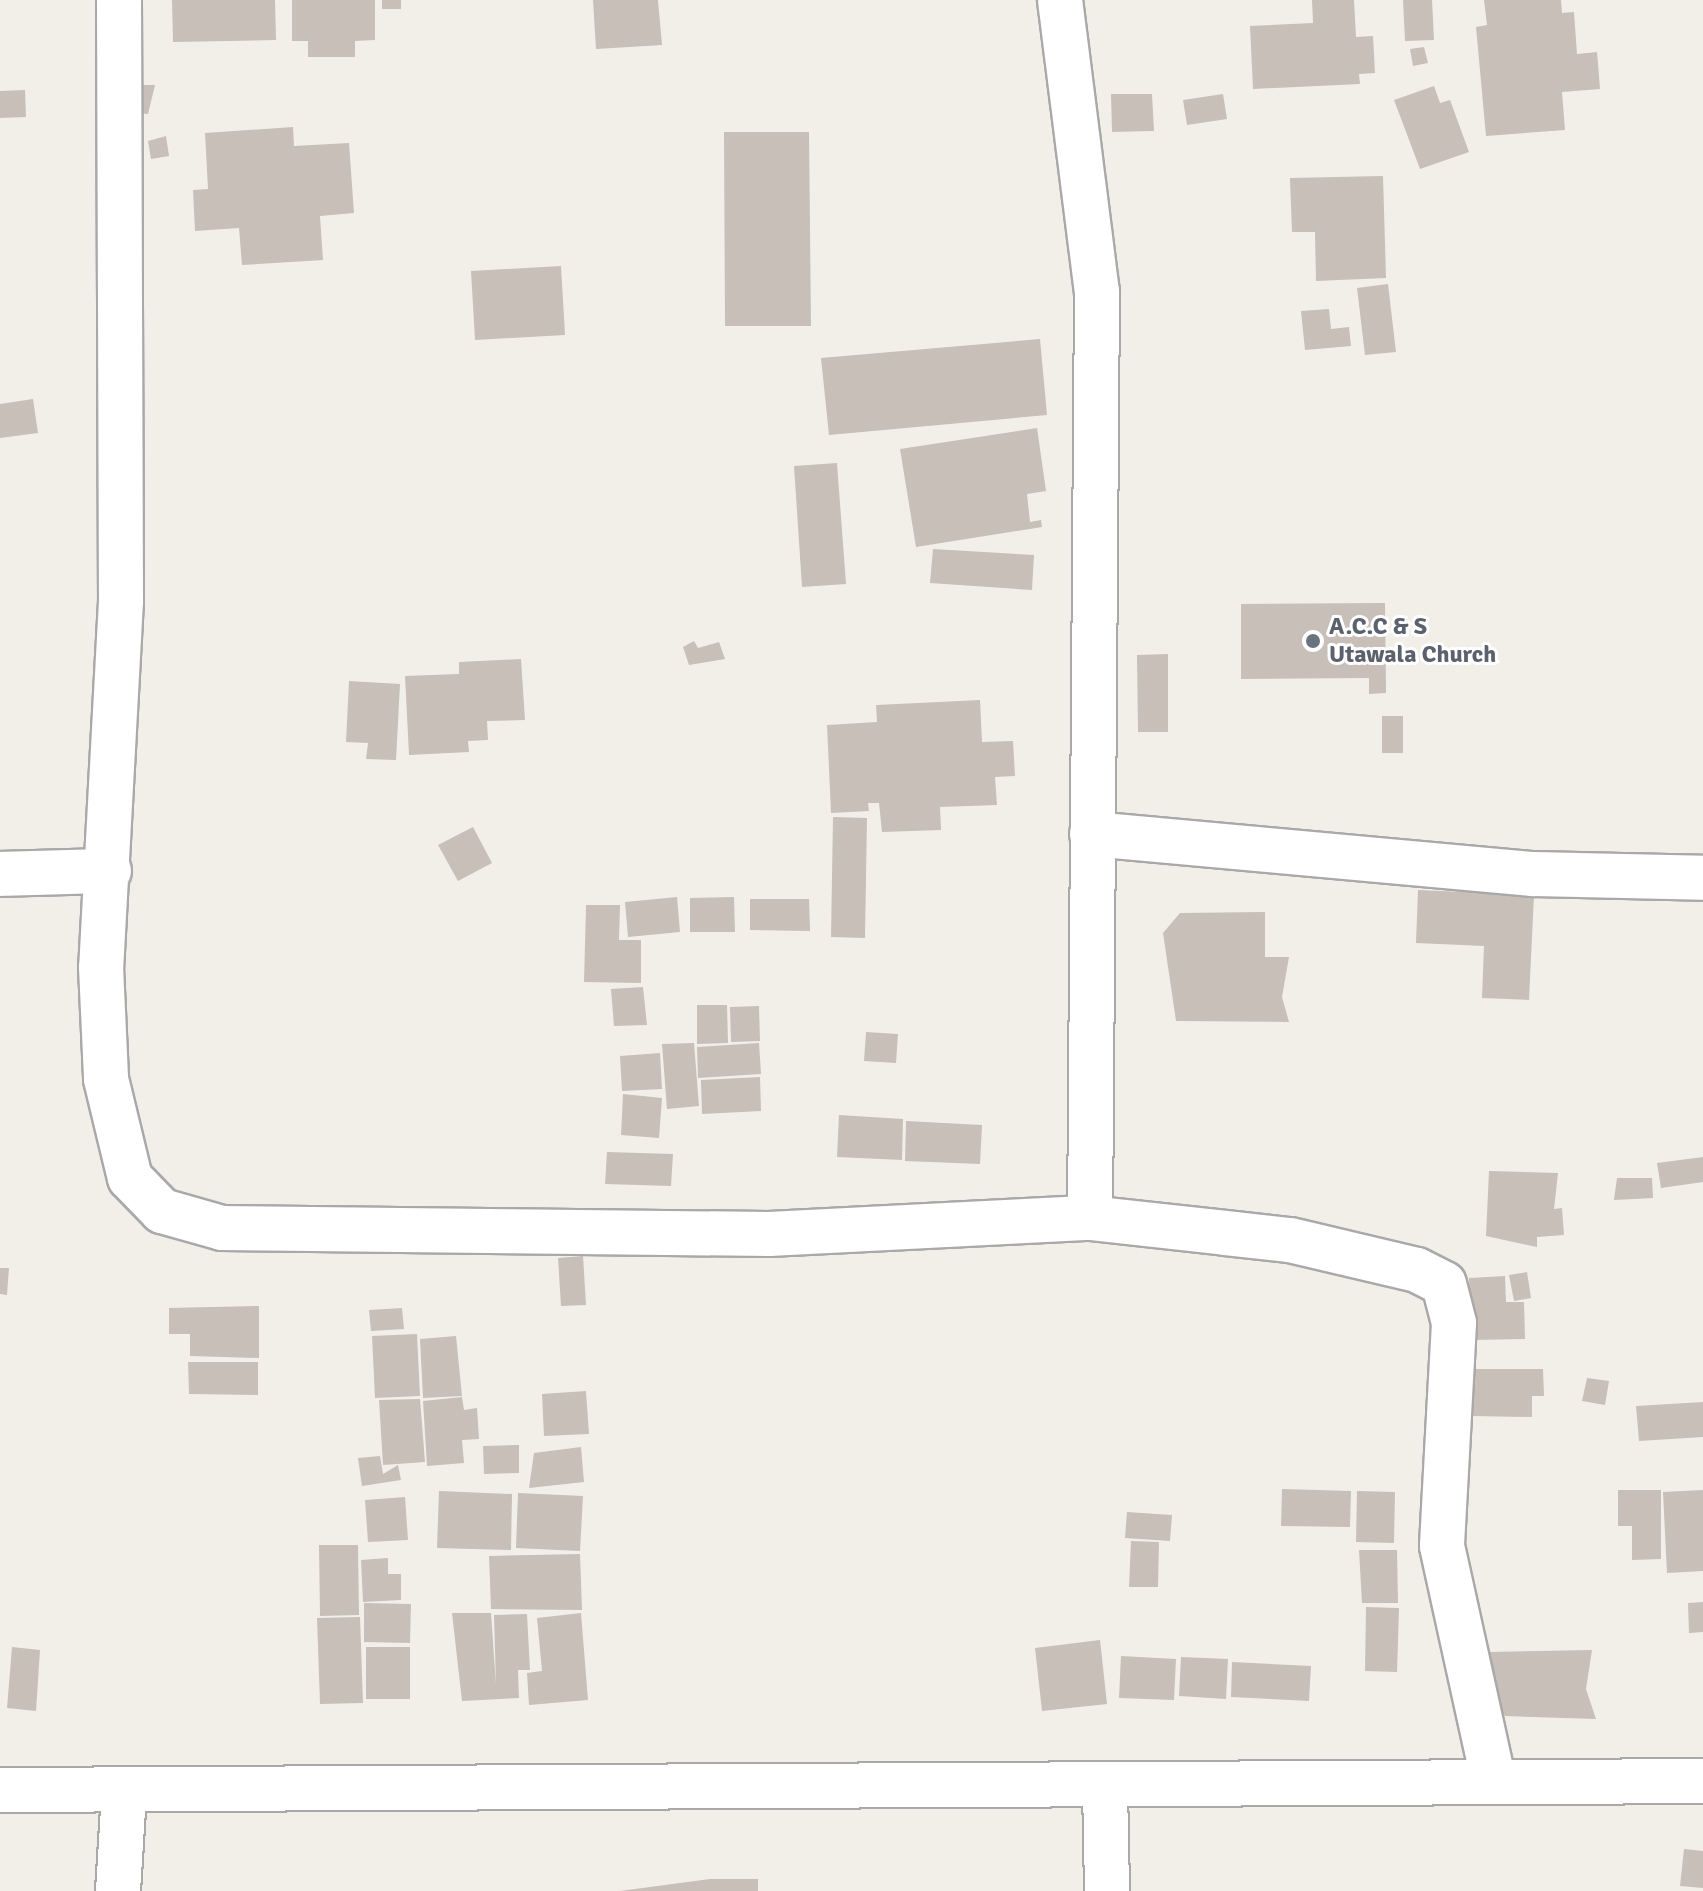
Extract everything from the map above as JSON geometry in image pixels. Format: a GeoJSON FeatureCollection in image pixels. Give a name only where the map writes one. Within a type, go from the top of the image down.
{"type":"FeatureCollection","features":[{"type":"Feature","properties":{"kind":"street"},"geometry":{"type":"LineString","coordinates":[[119,0],[121,601],[109,871],[101,967],[106,1079],[130,1178],[162,1211],[222,1228],[737,1234],[1090,1218],[1290,1240],[1417,1270],[1444,1284],[1454,1323],[1442,1546],[1493,1777]]}},
{"type":"Feature","properties":{"kind":"street"},"geometry":{"type":"LineString","coordinates":[[1060,0],[1097,291],[1090,1218]]}},
{"type":"Feature","properties":{"kind":"street"},"geometry":{"type":"LineString","coordinates":[[1092,834],[1533,874],[1703,878]]}},
{"type":"Feature","properties":{"kind":"street"},"geometry":{"type":"LineString","coordinates":[[0,874],[109,871]]}},
{"type":"Feature","properties":{"kind":"street"},"geometry":{"type":"LineString","coordinates":[[0,1790],[124,1792],[1105,1786],[1493,1777],[1703,1781]]}},
{"type":"Feature","properties":{"kind":"street"},"geometry":{"type":"LineString","coordinates":[[1105,1786],[1107,1891]]}},
{"type":"Feature","properties":{"kind":"street"},"geometry":{"type":"LineString","coordinates":[[118,1891],[124,1792]]}},
{"type":"Feature","properties":{"kind":"building"},"geometry":{"type":"Polygon","coordinates":[[[172,0],[275,0],[276,40],[173,42],[172,0]]]}},
{"type":"Feature","properties":{"kind":"building"},"geometry":{"type":"Polygon","coordinates":[[[292,0],[375,0],[375,40],[355,41],[355,57],[308,57],[308,41],[292,41],[292,0]]]}},
{"type":"Feature","properties":{"kind":"building"},"geometry":{"type":"Polygon","coordinates":[[[382,0],[401,0],[401,9],[382,9],[382,0]]]}},
{"type":"Feature","properties":{"kind":"building"},"geometry":{"type":"Polygon","coordinates":[[[593,0],[658,0],[662,45],[596,49],[593,0]]]}},
{"type":"Feature","properties":{"kind":"building"},"geometry":{"type":"Polygon","coordinates":[[[1312,0],[1354,0],[1356,37],[1373,36],[1375,73],[1359,74],[1360,84],[1253,89],[1250,26],[1313,23],[1312,0]]]}},
{"type":"Feature","properties":{"kind":"building"},"geometry":{"type":"Polygon","coordinates":[[[1403,0],[1432,0],[1434,40],[1405,41],[1403,0]]]}},
{"type":"Feature","properties":{"kind":"building"},"geometry":{"type":"Polygon","coordinates":[[[1484,0],[1561,0],[1562,13],[1574,12],[1577,54],[1597,52],[1600,89],[1562,92],[1565,130],[1486,136],[1476,27],[1487,25],[1484,0]]]}},
{"type":"Feature","properties":{"kind":"building"},"geometry":{"type":"Polygon","coordinates":[[[1424,47],[1428,63],[1413,66],[1410,49],[1424,47]]]}},
{"type":"Feature","properties":{"kind":"building"},"geometry":{"type":"Polygon","coordinates":[[[140,85],[155,85],[148,114],[127,112],[140,85]]]}},
{"type":"Feature","properties":{"kind":"building"},"geometry":{"type":"Polygon","coordinates":[[[1434,86],[1440,103],[1450,100],[1469,152],[1420,169],[1394,100],[1434,86]]]}},
{"type":"Feature","properties":{"kind":"building"},"geometry":{"type":"Polygon","coordinates":[[[25,90],[26,117],[0,118],[0,91],[25,90]]]}},
{"type":"Feature","properties":{"kind":"building"},"geometry":{"type":"Polygon","coordinates":[[[1111,94],[1152,94],[1154,131],[1112,132],[1111,94]]]}},
{"type":"Feature","properties":{"kind":"building"},"geometry":{"type":"Polygon","coordinates":[[[1223,94],[1227,119],[1187,125],[1183,100],[1223,94]]]}},
{"type":"Feature","properties":{"kind":"building"},"geometry":{"type":"Polygon","coordinates":[[[293,127],[294,146],[349,143],[354,213],[320,216],[323,260],[242,265],[239,228],[195,231],[193,190],[208,189],[205,133],[293,127]]]}},
{"type":"Feature","properties":{"kind":"building"},"geometry":{"type":"Polygon","coordinates":[[[724,132],[809,132],[811,326],[725,326],[724,132]]]}},
{"type":"Feature","properties":{"kind":"building"},"geometry":{"type":"Polygon","coordinates":[[[166,136],[169,156],[151,159],[148,141],[166,136]]]}},
{"type":"Feature","properties":{"kind":"building"},"geometry":{"type":"Polygon","coordinates":[[[1383,176],[1386,278],[1316,281],[1315,232],[1292,232],[1290,178],[1383,176]]]}},
{"type":"Feature","properties":{"kind":"building"},"geometry":{"type":"Polygon","coordinates":[[[561,266],[565,335],[475,340],[471,271],[561,266]]]}},
{"type":"Feature","properties":{"kind":"building"},"geometry":{"type":"Polygon","coordinates":[[[1388,284],[1396,352],[1365,355],[1357,288],[1388,284]]]}},
{"type":"Feature","properties":{"kind":"building"},"geometry":{"type":"Polygon","coordinates":[[[1329,309],[1331,329],[1349,327],[1351,346],[1305,350],[1301,311],[1329,309]]]}},
{"type":"Feature","properties":{"kind":"building"},"geometry":{"type":"Polygon","coordinates":[[[1040,339],[1047,415],[829,435],[821,358],[1040,339]]]}},
{"type":"Feature","properties":{"kind":"building"},"geometry":{"type":"Polygon","coordinates":[[[33,399],[38,433],[0,438],[0,404],[33,399]]]}},
{"type":"Feature","properties":{"kind":"building"},"geometry":{"type":"Polygon","coordinates":[[[1037,428],[1046,491],[1027,494],[1030,522],[1041,520],[1042,527],[916,547],[900,449],[1037,428]]]}},
{"type":"Feature","properties":{"kind":"building"},"geometry":{"type":"Polygon","coordinates":[[[837,463],[846,584],[802,587],[794,466],[837,463]]]}},
{"type":"Feature","properties":{"kind":"building"},"geometry":{"type":"Polygon","coordinates":[[[933,549],[1034,555],[1032,590],[930,583],[933,549]]]}},
{"type":"Feature","properties":{"kind":"building","name":"A.C.C & S Utawala Church"},"geometry":{"type":"Polygon","coordinates":[[[1385,603],[1386,693],[1369,694],[1369,678],[1241,679],[1241,604],[1385,603]]]}},
{"type":"Feature","properties":{"kind":"building"},"geometry":{"type":"Polygon","coordinates":[[[694,641],[698,648],[719,642],[725,659],[689,665],[683,647],[694,641]]]}},
{"type":"Feature","properties":{"kind":"building"},"geometry":{"type":"Polygon","coordinates":[[[1168,654],[1168,732],[1138,732],[1137,655],[1168,654]]]}},
{"type":"Feature","properties":{"kind":"building"},"geometry":{"type":"Polygon","coordinates":[[[521,659],[525,720],[487,721],[488,740],[468,741],[469,752],[409,755],[405,676],[459,674],[459,662],[521,659]]]}},
{"type":"Feature","properties":{"kind":"building"},"geometry":{"type":"Polygon","coordinates":[[[349,681],[400,684],[396,760],[366,759],[368,743],[346,742],[349,681]]]}},
{"type":"Feature","properties":{"kind":"building"},"geometry":{"type":"Polygon","coordinates":[[[980,700],[982,742],[1013,741],[1015,776],[995,777],[997,805],[940,807],[941,830],[882,832],[879,803],[868,803],[869,811],[831,813],[827,725],[877,722],[876,705],[980,700]]]}},
{"type":"Feature","properties":{"kind":"building"},"geometry":{"type":"Polygon","coordinates":[[[1382,716],[1403,716],[1403,753],[1382,753],[1382,716]]]}},
{"type":"Feature","properties":{"kind":"building"},"geometry":{"type":"Polygon","coordinates":[[[833,817],[867,818],[865,938],[831,937],[833,817]]]}},
{"type":"Feature","properties":{"kind":"building"},"geometry":{"type":"Polygon","coordinates":[[[473,827],[492,863],[458,881],[438,845],[473,827]]]}},
{"type":"Feature","properties":{"kind":"building"},"geometry":{"type":"Polygon","coordinates":[[[1418,890],[1534,895],[1529,1000],[1482,998],[1484,946],[1416,943],[1418,890]]]}},
{"type":"Feature","properties":{"kind":"building"},"geometry":{"type":"Polygon","coordinates":[[[677,897],[680,932],[628,937],[625,902],[677,897]]]}},
{"type":"Feature","properties":{"kind":"building"},"geometry":{"type":"Polygon","coordinates":[[[734,897],[735,932],[690,932],[690,898],[734,897]]]}},
{"type":"Feature","properties":{"kind":"building"},"geometry":{"type":"Polygon","coordinates":[[[750,899],[809,899],[810,931],[750,930],[750,899]]]}},
{"type":"Feature","properties":{"kind":"building"},"geometry":{"type":"Polygon","coordinates":[[[586,905],[620,905],[619,940],[641,940],[641,983],[584,982],[586,905]]]}},
{"type":"Feature","properties":{"kind":"building"},"geometry":{"type":"Polygon","coordinates":[[[1265,912],[1265,957],[1289,957],[1282,997],[1289,1022],[1176,1021],[1163,933],[1180,913],[1265,912]]]}},
{"type":"Feature","properties":{"kind":"building"},"geometry":{"type":"Polygon","coordinates":[[[643,987],[647,1025],[614,1026],[611,989],[643,987]]]}},
{"type":"Feature","properties":{"kind":"building"},"geometry":{"type":"Polygon","coordinates":[[[697,1005],[727,1005],[728,1043],[697,1044],[697,1005]]]}},
{"type":"Feature","properties":{"kind":"building"},"geometry":{"type":"Polygon","coordinates":[[[759,1006],[760,1041],[731,1042],[730,1007],[759,1006]]]}},
{"type":"Feature","properties":{"kind":"building"},"geometry":{"type":"Polygon","coordinates":[[[866,1032],[898,1034],[896,1063],[864,1061],[866,1032]]]}},
{"type":"Feature","properties":{"kind":"building"},"geometry":{"type":"Polygon","coordinates":[[[694,1043],[699,1106],[667,1109],[662,1044],[694,1043]]]}},
{"type":"Feature","properties":{"kind":"building"},"geometry":{"type":"Polygon","coordinates":[[[759,1043],[761,1074],[698,1078],[697,1047],[759,1043]]]}},
{"type":"Feature","properties":{"kind":"building"},"geometry":{"type":"Polygon","coordinates":[[[660,1053],[662,1089],[622,1091],[620,1056],[660,1053]]]}},
{"type":"Feature","properties":{"kind":"building"},"geometry":{"type":"Polygon","coordinates":[[[760,1077],[761,1111],[702,1114],[701,1080],[760,1077]]]}},
{"type":"Feature","properties":{"kind":"building"},"geometry":{"type":"Polygon","coordinates":[[[623,1094],[662,1098],[659,1138],[621,1135],[623,1094]]]}},
{"type":"Feature","properties":{"kind":"building"},"geometry":{"type":"Polygon","coordinates":[[[839,1115],[903,1119],[902,1160],[837,1157],[839,1115]]]}},
{"type":"Feature","properties":{"kind":"building"},"geometry":{"type":"Polygon","coordinates":[[[906,1121],[982,1125],[980,1164],[905,1161],[906,1121]]]}},
{"type":"Feature","properties":{"kind":"building"},"geometry":{"type":"Polygon","coordinates":[[[607,1152],[673,1154],[671,1186],[605,1184],[607,1152]]]}},
{"type":"Feature","properties":{"kind":"building"},"geometry":{"type":"Polygon","coordinates":[[[1703,1157],[1703,1182],[1661,1188],[1657,1163],[1703,1157]]]}},
{"type":"Feature","properties":{"kind":"building"},"geometry":{"type":"Polygon","coordinates":[[[1489,1171],[1558,1173],[1554,1209],[1562,1208],[1564,1235],[1537,1237],[1537,1247],[1486,1236],[1489,1171]]]}},
{"type":"Feature","properties":{"kind":"building"},"geometry":{"type":"Polygon","coordinates":[[[1617,1178],[1652,1178],[1653,1198],[1614,1200],[1617,1178]]]}},
{"type":"Feature","properties":{"kind":"building"},"geometry":{"type":"Polygon","coordinates":[[[583,1256],[586,1305],[561,1306],[558,1258],[583,1256]]]}},
{"type":"Feature","properties":{"kind":"building"},"geometry":{"type":"Polygon","coordinates":[[[0,1268],[9,1268],[7,1295],[0,1294],[0,1268]]]}},
{"type":"Feature","properties":{"kind":"building"},"geometry":{"type":"Polygon","coordinates":[[[1527,1272],[1531,1298],[1514,1301],[1509,1275],[1527,1272]]]}},
{"type":"Feature","properties":{"kind":"building"},"geometry":{"type":"Polygon","coordinates":[[[1505,1276],[1506,1302],[1524,1302],[1525,1339],[1471,1340],[1469,1278],[1505,1276]]]}},
{"type":"Feature","properties":{"kind":"building"},"geometry":{"type":"Polygon","coordinates":[[[259,1306],[259,1358],[190,1356],[190,1334],[169,1334],[169,1308],[259,1306]]]}},
{"type":"Feature","properties":{"kind":"building"},"geometry":{"type":"Polygon","coordinates":[[[402,1308],[404,1329],[371,1331],[369,1310],[402,1308]]]}},
{"type":"Feature","properties":{"kind":"building"},"geometry":{"type":"Polygon","coordinates":[[[417,1334],[420,1396],[375,1398],[372,1336],[417,1334]]]}},
{"type":"Feature","properties":{"kind":"building"},"geometry":{"type":"Polygon","coordinates":[[[456,1336],[462,1396],[423,1398],[420,1339],[456,1336]]]}},
{"type":"Feature","properties":{"kind":"building"},"geometry":{"type":"Polygon","coordinates":[[[188,1362],[258,1362],[258,1395],[189,1394],[188,1362]]]}},
{"type":"Feature","properties":{"kind":"building"},"geometry":{"type":"Polygon","coordinates":[[[1471,1369],[1543,1369],[1544,1396],[1532,1396],[1532,1417],[1471,1416],[1471,1369]]]}},
{"type":"Feature","properties":{"kind":"building"},"geometry":{"type":"Polygon","coordinates":[[[1587,1378],[1609,1381],[1605,1405],[1582,1401],[1587,1378]]]}},
{"type":"Feature","properties":{"kind":"building"},"geometry":{"type":"Polygon","coordinates":[[[586,1391],[589,1434],[544,1436],[542,1394],[586,1391]]]}},
{"type":"Feature","properties":{"kind":"building"},"geometry":{"type":"Polygon","coordinates":[[[462,1397],[464,1410],[477,1408],[479,1439],[462,1440],[464,1463],[427,1466],[423,1401],[462,1397]]]}},
{"type":"Feature","properties":{"kind":"building"},"geometry":{"type":"Polygon","coordinates":[[[420,1399],[425,1462],[383,1465],[379,1400],[420,1399]]]}},
{"type":"Feature","properties":{"kind":"building"},"geometry":{"type":"Polygon","coordinates":[[[1703,1402],[1703,1437],[1639,1441],[1636,1406],[1703,1402]]]}},
{"type":"Feature","properties":{"kind":"building"},"geometry":{"type":"Polygon","coordinates":[[[519,1445],[519,1473],[484,1474],[483,1446],[519,1445]]]}},
{"type":"Feature","properties":{"kind":"building"},"geometry":{"type":"Polygon","coordinates":[[[581,1447],[584,1482],[529,1488],[534,1453],[581,1447]]]}},
{"type":"Feature","properties":{"kind":"building"},"geometry":{"type":"Polygon","coordinates":[[[380,1456],[383,1474],[398,1465],[401,1480],[362,1486],[358,1458],[380,1456]]]}},
{"type":"Feature","properties":{"kind":"building"},"geometry":{"type":"Polygon","coordinates":[[[1282,1489],[1351,1491],[1350,1527],[1281,1526],[1282,1489]]]}},
{"type":"Feature","properties":{"kind":"building"},"geometry":{"type":"Polygon","coordinates":[[[1618,1490],[1661,1490],[1661,1559],[1632,1560],[1632,1526],[1618,1526],[1618,1490]]]}},
{"type":"Feature","properties":{"kind":"building"},"geometry":{"type":"Polygon","coordinates":[[[1703,1490],[1703,1571],[1667,1573],[1663,1492],[1703,1490]]]}},
{"type":"Feature","properties":{"kind":"building"},"geometry":{"type":"Polygon","coordinates":[[[439,1491],[512,1494],[511,1550],[437,1548],[439,1491]]]}},
{"type":"Feature","properties":{"kind":"building"},"geometry":{"type":"Polygon","coordinates":[[[1357,1491],[1395,1492],[1394,1543],[1356,1542],[1357,1491]]]}},
{"type":"Feature","properties":{"kind":"building"},"geometry":{"type":"Polygon","coordinates":[[[518,1493],[583,1496],[580,1551],[516,1548],[518,1493]]]}},
{"type":"Feature","properties":{"kind":"building"},"geometry":{"type":"Polygon","coordinates":[[[405,1497],[408,1540],[368,1542],[365,1500],[405,1497]]]}},
{"type":"Feature","properties":{"kind":"building"},"geometry":{"type":"Polygon","coordinates":[[[1127,1512],[1172,1515],[1170,1541],[1125,1538],[1127,1512]]]}},
{"type":"Feature","properties":{"kind":"building"},"geometry":{"type":"Polygon","coordinates":[[[1131,1541],[1159,1542],[1158,1587],[1129,1587],[1131,1541]]]}},
{"type":"Feature","properties":{"kind":"building"},"geometry":{"type":"Polygon","coordinates":[[[319,1545],[358,1545],[359,1615],[320,1616],[319,1545]]]}},
{"type":"Feature","properties":{"kind":"building"},"geometry":{"type":"Polygon","coordinates":[[[1359,1550],[1397,1550],[1398,1603],[1362,1603],[1359,1550]]]}},
{"type":"Feature","properties":{"kind":"building"},"geometry":{"type":"Polygon","coordinates":[[[580,1554],[582,1610],[491,1609],[489,1556],[580,1554]]]}},
{"type":"Feature","properties":{"kind":"building"},"geometry":{"type":"Polygon","coordinates":[[[388,1558],[388,1574],[401,1574],[401,1600],[363,1602],[361,1560],[388,1558]]]}},
{"type":"Feature","properties":{"kind":"building"},"geometry":{"type":"Polygon","coordinates":[[[1703,1602],[1703,1632],[1689,1633],[1688,1603],[1703,1602]]]}},
{"type":"Feature","properties":{"kind":"building"},"geometry":{"type":"Polygon","coordinates":[[[364,1603],[411,1604],[410,1643],[364,1642],[364,1603]]]}},
{"type":"Feature","properties":{"kind":"building"},"geometry":{"type":"Polygon","coordinates":[[[1366,1607],[1399,1608],[1397,1672],[1365,1671],[1366,1607]]]}},
{"type":"Feature","properties":{"kind":"building"},"geometry":{"type":"Polygon","coordinates":[[[452,1613],[491,1613],[496,1685],[494,1615],[527,1614],[530,1670],[518,1670],[519,1698],[462,1701],[452,1613]]]}},
{"type":"Feature","properties":{"kind":"building"},"geometry":{"type":"Polygon","coordinates":[[[581,1613],[588,1700],[529,1705],[527,1673],[542,1671],[537,1618],[581,1613]]]}},
{"type":"Feature","properties":{"kind":"building"},"geometry":{"type":"Polygon","coordinates":[[[360,1617],[363,1703],[320,1704],[317,1618],[360,1617]]]}},
{"type":"Feature","properties":{"kind":"building"},"geometry":{"type":"Polygon","coordinates":[[[1100,1640],[1107,1704],[1042,1711],[1035,1648],[1100,1640]]]}},
{"type":"Feature","properties":{"kind":"building"},"geometry":{"type":"Polygon","coordinates":[[[12,1647],[40,1650],[36,1711],[7,1708],[12,1647]]]}},
{"type":"Feature","properties":{"kind":"building"},"geometry":{"type":"Polygon","coordinates":[[[366,1647],[410,1647],[410,1699],[366,1699],[366,1647]]]}},
{"type":"Feature","properties":{"kind":"building"},"geometry":{"type":"Polygon","coordinates":[[[1592,1650],[1586,1689],[1596,1719],[1505,1716],[1481,1691],[1487,1652],[1592,1650]]]}},
{"type":"Feature","properties":{"kind":"building"},"geometry":{"type":"Polygon","coordinates":[[[1121,1656],[1176,1659],[1174,1700],[1119,1698],[1121,1656]]]}},
{"type":"Feature","properties":{"kind":"building"},"geometry":{"type":"Polygon","coordinates":[[[1181,1657],[1228,1659],[1226,1699],[1179,1696],[1181,1657]]]}},
{"type":"Feature","properties":{"kind":"building"},"geometry":{"type":"Polygon","coordinates":[[[1232,1662],[1311,1666],[1309,1701],[1231,1697],[1232,1662]]]}},
{"type":"Feature","properties":{"kind":"building"},"geometry":{"type":"Polygon","coordinates":[[[1684,1849],[1703,1851],[1703,1888],[1680,1886],[1684,1849]]]}},
{"type":"Feature","properties":{"kind":"building"},"geometry":{"type":"Polygon","coordinates":[[[710,1879],[758,1879],[758,1891],[620,1891],[710,1879]]]}},
{"type":"Feature","properties":{"kind":"place","name":"A.C.C & S Utawala Church"},"geometry":{"type":"Point","coordinates":[1313,641]}}]}
